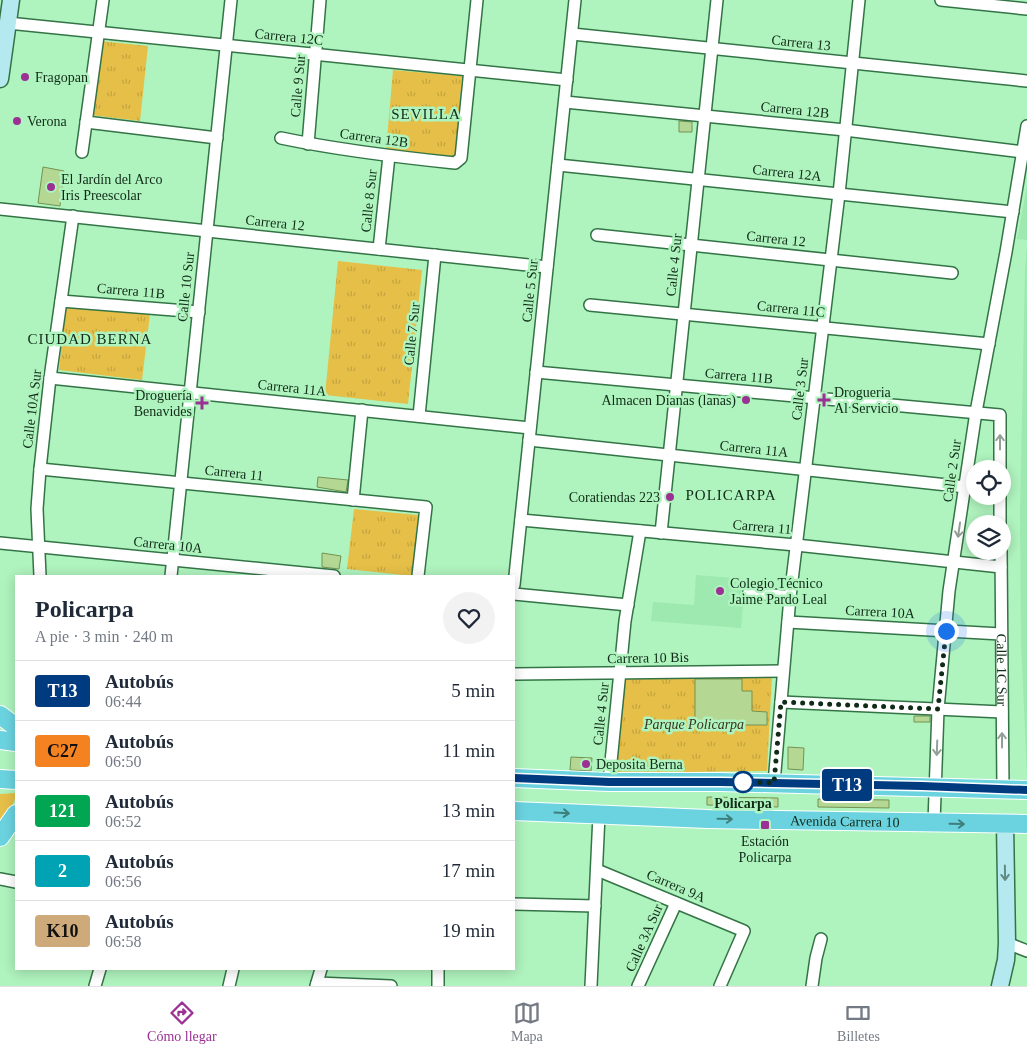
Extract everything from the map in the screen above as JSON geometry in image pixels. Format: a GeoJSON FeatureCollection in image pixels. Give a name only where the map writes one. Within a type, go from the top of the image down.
{"type":"FeatureCollection","features":[{"type":"Feature","properties":{"kind":"main road"},"geometry":{"type":"LineString","coordinates":[[0,715],[15,726]]}},
{"type":"Feature","properties":{"kind":"main road"},"geometry":{"type":"LineString","coordinates":[[0,740],[15,742]]}},
{"type":"Feature","properties":{"kind":"main road"},"geometry":{"type":"LineString","coordinates":[[515,778],[609,782],[774,783],[1027,790]]}},
{"type":"Feature","properties":{"kind":"main road"},"geometry":{"type":"LineString","coordinates":[[0,779],[15,780]]}},
{"type":"Feature","properties":{"kind":"main road","name":"Avenida Carrera 10"},"geometry":{"type":"LineString","coordinates":[[515,811],[698,819],[1027,824]]}},
{"type":"Feature","properties":{"kind":"main road"},"geometry":{"type":"LineString","coordinates":[[0,837],[15,815]]}},
{"type":"Feature","properties":{"kind":"street"},"geometry":{"type":"LineString","coordinates":[[0,79],[11,0]]}},
{"type":"Feature","properties":{"kind":"street"},"geometry":{"type":"LineString","coordinates":[[82,152],[103,0]]}},
{"type":"Feature","properties":{"kind":"street","name":"Calle 10 Sur"},"geometry":{"type":"LineString","coordinates":[[171,575],[231,0]]}},
{"type":"Feature","properties":{"kind":"street","name":"Calle 9 Sur"},"geometry":{"type":"LineString","coordinates":[[308,144],[320,0]]}},
{"type":"Feature","properties":{"kind":"street"},"geometry":{"type":"LineString","coordinates":[[471,70],[477,0]]}},
{"type":"Feature","properties":{"kind":"street","name":"Calle 5 Sur"},"geometry":{"type":"LineString","coordinates":[[515,575],[575,0]]}},
{"type":"Feature","properties":{"kind":"street","name":"Calle 4 Sur"},"geometry":{"type":"LineString","coordinates":[[661,532],[717,0]]}},
{"type":"Feature","properties":{"kind":"street","name":"Calle 3 Sur"},"geometry":{"type":"LineString","coordinates":[[774,783],[790,597],[832,260],[859,0]]}},
{"type":"Feature","properties":{"kind":"street"},"geometry":{"type":"LineString","coordinates":[[941,0],[1027,9]]}},
{"type":"Feature","properties":{"kind":"street","name":"Carrera 12C"},"geometry":{"type":"LineString","coordinates":[[8,23],[567,80]]}},
{"type":"Feature","properties":{"kind":"street","name":"Carrera 13"},"geometry":{"type":"LineString","coordinates":[[572,34],[1027,81]]}},
{"type":"Feature","properties":{"kind":"street","name":"Carrera 12B"},"geometry":{"type":"LineString","coordinates":[[281,138],[389,156],[455,163],[462,158],[471,70]]}},
{"type":"Feature","properties":{"kind":"street","name":"Carrera 12B"},"geometry":{"type":"LineString","coordinates":[[565,102],[845,130],[1023,152]]}},
{"type":"Feature","properties":{"kind":"street"},"geometry":{"type":"LineString","coordinates":[[86,122],[217,138]]}},
{"type":"Feature","properties":{"kind":"street","name":"Calle 2 Sur"},"geometry":{"type":"LineString","coordinates":[[972,460],[976,412],[1027,126]]}},
{"type":"Feature","properties":{"kind":"street","name":"Calle 8 Sur"},"geometry":{"type":"LineString","coordinates":[[380,249],[389,156]]}},
{"type":"Feature","properties":{"kind":"street","name":"Carrera 12A"},"geometry":{"type":"LineString","coordinates":[[558,165],[1013,212]]}},
{"type":"Feature","properties":{"kind":"street","name":"Carrera 12"},"geometry":{"type":"LineString","coordinates":[[0,209],[547,267]]}},
{"type":"Feature","properties":{"kind":"street","name":"Calle 10A Sur"},"geometry":{"type":"LineString","coordinates":[[40,575],[37,509],[40,469],[50,378],[73,216]]}},
{"type":"Feature","properties":{"kind":"street","name":"Carrera 12"},"geometry":{"type":"LineString","coordinates":[[597,235],[952,273]]}},
{"type":"Feature","properties":{"kind":"street","name":"Calle 7 Sur"},"geometry":{"type":"LineString","coordinates":[[419,416],[435,255]]}},
{"type":"Feature","properties":{"kind":"street","name":"Carrera 11B"},"geometry":{"type":"LineString","coordinates":[[61,301],[199,312]]}},
{"type":"Feature","properties":{"kind":"street","name":"Carrera 11C"},"geometry":{"type":"LineString","coordinates":[[590,305],[989,344]]}},
{"type":"Feature","properties":{"kind":"street","name":"Carrera 11B"},"geometry":{"type":"LineString","coordinates":[[536,372],[1000,415],[1000,460]]}},
{"type":"Feature","properties":{"kind":"street","name":"Carrera 11A"},"geometry":{"type":"LineString","coordinates":[[50,378],[530,428]]}},
{"type":"Feature","properties":{"kind":"street"},"geometry":{"type":"LineString","coordinates":[[353,500],[362,410]]}},
{"type":"Feature","properties":{"kind":"street","name":"Carrera 11A"},"geometry":{"type":"LineString","coordinates":[[529,440],[966,487]]}},
{"type":"Feature","properties":{"kind":"street","name":"Carrera 11"},"geometry":{"type":"LineString","coordinates":[[40,469],[426,507],[418,575]]}},
{"type":"Feature","properties":{"kind":"street","name":"Calle 2 Sur"},"geometry":{"type":"LineString","coordinates":[[934,823],[938,709],[949,591],[966,505]]}},
{"type":"Feature","properties":{"kind":"street","name":"Carrera 11"},"geometry":{"type":"LineString","coordinates":[[520,520],[796,545],[1001,567]]}},
{"type":"Feature","properties":{"kind":"street","name":"Calle 4 Sur"},"geometry":{"type":"LineString","coordinates":[[609,782],[628,605],[640,531]]}},
{"type":"Feature","properties":{"kind":"street","name":"Carrera 10A"},"geometry":{"type":"LineString","coordinates":[[0,543],[324,575]]}},
{"type":"Feature","properties":{"kind":"street","name":"Calle 1C Sur"},"geometry":{"type":"LineString","coordinates":[[1001,560],[1003,789]]}},
{"type":"Feature","properties":{"kind":"street"},"geometry":{"type":"LineString","coordinates":[[749,592],[790,597]]}},
{"type":"Feature","properties":{"kind":"street"},"geometry":{"type":"LineString","coordinates":[[515,594],[628,605]]}},
{"type":"Feature","properties":{"kind":"street","name":"Carrera 10A"},"geometry":{"type":"LineString","coordinates":[[788,622],[1001,634]]}},
{"type":"Feature","properties":{"kind":"street","name":"Carrera 10 Bis"},"geometry":{"type":"LineString","coordinates":[[515,674],[783,671]]}},
{"type":"Feature","properties":{"kind":"street"},"geometry":{"type":"LineString","coordinates":[[781,702],[1002,712]]}},
{"type":"Feature","properties":{"kind":"street"},"geometry":{"type":"LineString","coordinates":[[591,986],[599,815]]}},
{"type":"Feature","properties":{"kind":"street"},"geometry":{"type":"LineString","coordinates":[[1000,986],[1006,960],[1007,943],[1004,824]]}},
{"type":"Feature","properties":{"kind":"street","name":"Carrera 9A"},"geometry":{"type":"LineString","coordinates":[[596,870],[744,931],[720,986]]}},
{"type":"Feature","properties":{"kind":"street"},"geometry":{"type":"LineString","coordinates":[[0,879],[15,882]]}},
{"type":"Feature","properties":{"kind":"street","name":"Calle 3A Sur"},"geometry":{"type":"LineString","coordinates":[[638,986],[676,903]]}},
{"type":"Feature","properties":{"kind":"street"},"geometry":{"type":"LineString","coordinates":[[515,904],[595,906]]}},
{"type":"Feature","properties":{"kind":"street"},"geometry":{"type":"LineString","coordinates":[[812,986],[821,939]]}},
{"type":"Feature","properties":{"kind":"street"},"geometry":{"type":"LineString","coordinates":[[1007,943],[1027,951]]}},
{"type":"Feature","properties":{"kind":"street"},"geometry":{"type":"LineString","coordinates":[[96,986],[100,970]]}},
{"type":"Feature","properties":{"kind":"street"},"geometry":{"type":"LineString","coordinates":[[229,986],[233,970]]}},
{"type":"Feature","properties":{"kind":"street"},"geometry":{"type":"LineString","coordinates":[[321,970],[317,984],[391,986]]}},
{"type":"Feature","properties":{"kind":"street"},"geometry":{"type":"LineString","coordinates":[[438,970],[438,986]]}},
{"type":"Feature","properties":{"kind":"shaded area"},"geometry":{"type":"Polygon","coordinates":[[[1027,186],[1027,240],[1017,239],[1027,186]]]}},
{"type":"Feature","properties":{"kind":"shaded area"},"geometry":{"type":"Polygon","coordinates":[[[1027,247],[1027,777],[1021,641],[1020,514],[1027,247]]]}},
{"type":"Feature","properties":{"kind":"shaded area","name":"Colegio Técnico Jaime Pardo Leal"},"geometry":{"type":"Polygon","coordinates":[[[696,575],[745,579],[741,628],[651,621],[653,602],[694,605],[696,575]]]}},
{"type":"Feature","properties":{"kind":"green space"},"geometry":{"type":"Polygon","coordinates":[[[100,41],[148,46],[140,121],[91,115],[100,41]]]}},
{"type":"Feature","properties":{"kind":"green space"},"geometry":{"type":"Polygon","coordinates":[[[393,70],[462,76],[455,157],[386,151],[393,70]]]}},
{"type":"Feature","properties":{"kind":"green space"},"geometry":{"type":"Polygon","coordinates":[[[338,261],[422,270],[408,404],[325,395],[338,261]]]}},
{"type":"Feature","properties":{"kind":"green space"},"geometry":{"type":"Polygon","coordinates":[[[66,304],[150,314],[142,380],[59,370],[66,304]]]}},
{"type":"Feature","properties":{"kind":"green space"},"geometry":{"type":"Polygon","coordinates":[[[354,509],[418,515],[412,575],[347,569],[354,509]]]}},
{"type":"Feature","properties":{"kind":"green space","name":"Parque Policarpa"},"geometry":{"type":"Polygon","coordinates":[[[772,676],[767,771],[614,773],[623,678],[772,676]]]}},
{"type":"Feature","properties":{"kind":"green space"},"geometry":{"type":"Polygon","coordinates":[[[15,793],[15,799],[0,824],[0,794],[15,793]]]}},
{"type":"Feature","properties":{"kind":"building"},"geometry":{"type":"Polygon","coordinates":[[[679,121],[692,122],[692,132],[679,132],[679,121]]]}},
{"type":"Feature","properties":{"kind":"building","name":"El Jardín del Arco Iris Preescolar"},"geometry":{"type":"Polygon","coordinates":[[[43,167],[64,171],[60,206],[38,203],[43,167]]]}},
{"type":"Feature","properties":{"kind":"building"},"geometry":{"type":"Polygon","coordinates":[[[318,477],[348,480],[346,492],[317,487],[318,477]]]}},
{"type":"Feature","properties":{"kind":"building"},"geometry":{"type":"Polygon","coordinates":[[[322,553],[341,556],[339,569],[322,567],[322,553]]]}},
{"type":"Feature","properties":{"kind":"building"},"geometry":{"type":"Polygon","coordinates":[[[695,679],[742,679],[742,691],[752,691],[752,711],[767,712],[767,725],[695,725],[695,679]]]}},
{"type":"Feature","properties":{"kind":"building"},"geometry":{"type":"Polygon","coordinates":[[[914,716],[930,716],[930,722],[914,722],[914,716]]]}},
{"type":"Feature","properties":{"kind":"building"},"geometry":{"type":"Polygon","coordinates":[[[788,747],[804,748],[803,770],[788,769],[788,747]]]}},
{"type":"Feature","properties":{"kind":"building"},"geometry":{"type":"Polygon","coordinates":[[[571,757],[592,758],[591,771],[570,770],[571,757]]]}},
{"type":"Feature","properties":{"kind":"building","name":"Policarpa"},"geometry":{"type":"Polygon","coordinates":[[[707,797],[778,798],[778,807],[707,805],[707,797]]]}},
{"type":"Feature","properties":{"kind":"building"},"geometry":{"type":"Polygon","coordinates":[[[818,799],[889,800],[889,808],[818,807],[818,799]]]}},
{"type":"Feature","properties":{"kind":"bus line","name":"T13"},"geometry":{"type":"LineString","coordinates":[[515,778],[609,782],[720,782],[1027,790]]}},
{"type":"Feature","properties":{"kind":"place","name":"Fragopan"},"geometry":{"type":"Point","coordinates":[25,77]}},
{"type":"Feature","properties":{"kind":"place","name":"Verona"},"geometry":{"type":"Point","coordinates":[17,121]}},
{"type":"Feature","properties":{"kind":"place","name":"El Jardín del Arco Iris Preescolar"},"geometry":{"type":"Point","coordinates":[51,187]}},
{"type":"Feature","properties":{"kind":"place","name":"Almacen Dianas (lanas)"},"geometry":{"type":"Point","coordinates":[746,400]}},
{"type":"Feature","properties":{"kind":"place","name":"Drogueria Al Servicio"},"geometry":{"type":"Point","coordinates":[824,400]}},
{"type":"Feature","properties":{"kind":"place","name":"Droguería Benavides"},"geometry":{"type":"Point","coordinates":[202,403]}},
{"type":"Feature","properties":{"kind":"place","name":"Coratiendas 223"},"geometry":{"type":"Point","coordinates":[670,497]}},
{"type":"Feature","properties":{"kind":"place","name":"Colegio Técnico Jaime Pardo Leal"},"geometry":{"type":"Point","coordinates":[720,591]}},
{"type":"Feature","properties":{"kind":"place","name":"Deposita Berna"},"geometry":{"type":"Point","coordinates":[586,764]}},
{"type":"Feature","properties":{"kind":"place","name":"Policarpa"},"geometry":{"type":"Point","coordinates":[743,782]}},
{"type":"Feature","properties":{"kind":"place","name":"Estación Policarpa"},"geometry":{"type":"Point","coordinates":[765,825]}},
{"type":"Feature","properties":{"kind":"district","name":"SEVILLA"},"geometry":{"type":"Point","coordinates":[426,114]}},
{"type":"Feature","properties":{"kind":"district","name":"CIUDAD BERNA"},"geometry":{"type":"Point","coordinates":[90,339]}},
{"type":"Feature","properties":{"kind":"district","name":"POLICARPA"},"geometry":{"type":"Point","coordinates":[731,495]}},
{"type":"Feature","properties":{"kind":"route"},"geometry":{"type":"LineString","coordinates":[[743,782],[738,782],[774,783],[781,702],[938,709],[946,631]]}}]}
